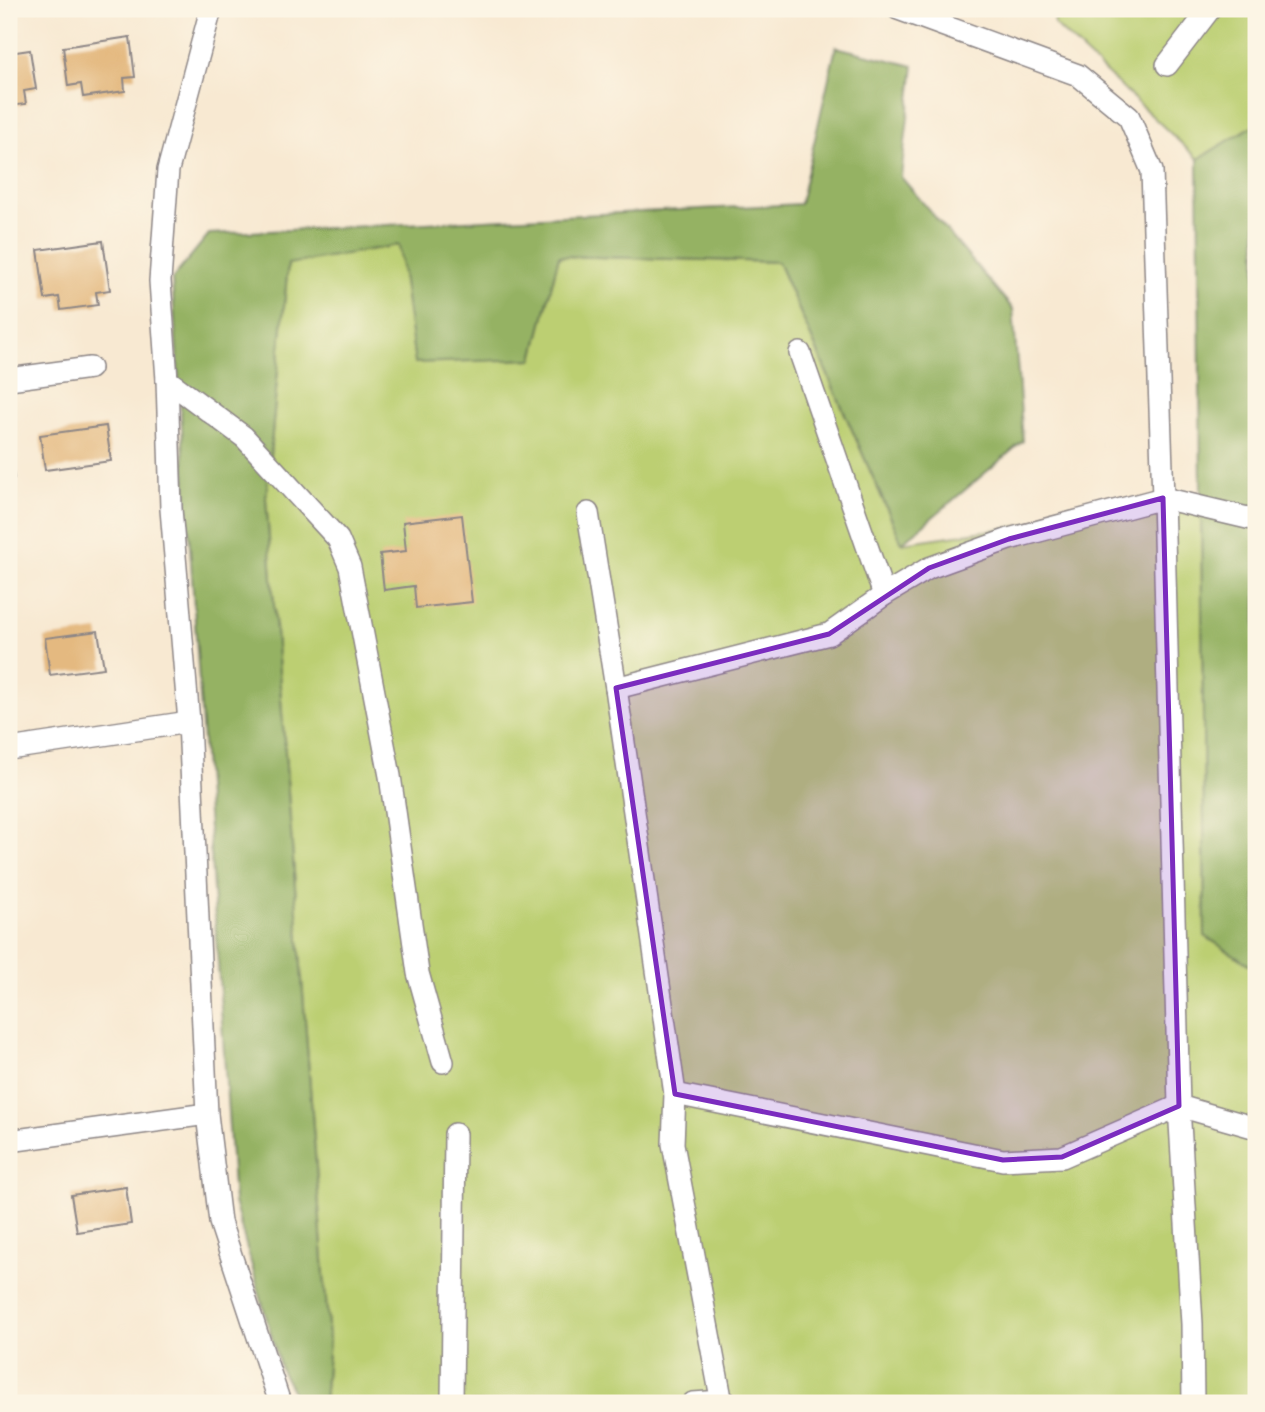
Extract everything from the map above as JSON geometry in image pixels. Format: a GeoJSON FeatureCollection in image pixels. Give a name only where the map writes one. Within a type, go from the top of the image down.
{"type":"FeatureCollection","features":[{"type":"Feature","properties":{"kind":"street"},"geometry":{"type":"LineString","coordinates":[[211,9],[169,170],[160,281],[167,380],[171,509],[189,722],[207,1114],[220,1222],[280,1403]]}},
{"type":"Feature","properties":{"kind":"street"},"geometry":{"type":"LineString","coordinates":[[898,9],[1078,75],[1129,117],[1152,171],[1179,1107],[1192,1324],[1193,1403]]}},
{"type":"Feature","properties":{"kind":"street"},"geometry":{"type":"LineString","coordinates":[[1167,65],[1210,9]]}},
{"type":"Feature","properties":{"kind":"street"},"geometry":{"type":"LineString","coordinates":[[800,353],[884,595]]}},
{"type":"Feature","properties":{"kind":"street"},"geometry":{"type":"LineString","coordinates":[[9,380],[90,368]]}},
{"type":"Feature","properties":{"kind":"street"},"geometry":{"type":"LineString","coordinates":[[167,380],[244,437],[338,539],[351,567],[390,776],[418,973],[443,1062]]}},
{"type":"Feature","properties":{"kind":"street"},"geometry":{"type":"LineString","coordinates":[[616,688],[829,634],[884,595],[929,568],[1009,539],[1163,498],[1256,520]]}},
{"type":"Feature","properties":{"kind":"street"},"geometry":{"type":"LineString","coordinates":[[588,513],[675,1094],[673,1144],[724,1403],[692,1403]]}},
{"type":"Feature","properties":{"kind":"street"},"geometry":{"type":"LineString","coordinates":[[9,749],[189,722]]}},
{"type":"Feature","properties":{"kind":"street"},"geometry":{"type":"LineString","coordinates":[[675,1094],[1003,1160],[1062,1157],[1179,1107],[1256,1128]]}},
{"type":"Feature","properties":{"kind":"street"},"geometry":{"type":"LineString","coordinates":[[9,1140],[207,1114]]}},
{"type":"Feature","properties":{"kind":"street"},"geometry":{"type":"LineString","coordinates":[[452,1403],[455,1134]]}},
{"type":"Feature","properties":{"kind":"highlighted area"},"geometry":{"type":"Polygon","coordinates":[[[1163,498],[1179,1106],[1062,1157],[1003,1160],[675,1094],[616,688],[829,634],[929,568],[1009,539],[1163,498]]]}},
{"type":"Feature","properties":{"kind":"green space"},"geometry":{"type":"Polygon","coordinates":[[[1057,9],[1256,9],[1256,124],[1198,159],[1054,24],[1057,9]]]}},
{"type":"Feature","properties":{"kind":"green space"},"geometry":{"type":"Polygon","coordinates":[[[836,47],[914,66],[901,177],[1013,309],[1023,441],[902,543],[778,262],[559,256],[533,359],[415,363],[399,245],[288,264],[266,498],[329,1340],[324,1403],[299,1403],[281,1370],[234,1202],[172,279],[209,234],[800,204],[836,47]]]}},
{"type":"Feature","properties":{"kind":"green space"},"geometry":{"type":"Polygon","coordinates":[[[1256,124],[1256,969],[1205,936],[1198,159],[1256,124]]]}},
{"type":"Feature","properties":{"kind":"green space"},"geometry":{"type":"Polygon","coordinates":[[[399,244],[415,362],[533,359],[559,256],[778,262],[902,543],[1201,500],[1205,936],[1256,969],[1256,1403],[324,1403],[329,1340],[266,498],[288,263],[399,244]]]}},
{"type":"Feature","properties":{"kind":"building"},"geometry":{"type":"Polygon","coordinates":[[[130,37],[135,77],[124,78],[125,91],[83,97],[81,84],[68,86],[63,47],[130,37]]]}},
{"type":"Feature","properties":{"kind":"building"},"geometry":{"type":"Polygon","coordinates":[[[30,50],[36,89],[24,91],[26,104],[9,106],[9,53],[30,50]]]}},
{"type":"Feature","properties":{"kind":"building"},"geometry":{"type":"Polygon","coordinates":[[[103,241],[110,290],[96,292],[98,305],[61,310],[59,297],[45,299],[38,250],[103,241]]]}},
{"type":"Feature","properties":{"kind":"building"},"geometry":{"type":"Polygon","coordinates":[[[106,426],[111,461],[45,470],[40,435],[106,426]]]}},
{"type":"Feature","properties":{"kind":"building"},"geometry":{"type":"Polygon","coordinates":[[[9,455],[14,478],[9,479],[9,455]]]}},
{"type":"Feature","properties":{"kind":"building"},"geometry":{"type":"Polygon","coordinates":[[[462,515],[472,602],[416,608],[414,586],[384,590],[380,554],[406,551],[403,522],[462,515]]]}},
{"type":"Feature","properties":{"kind":"building"},"geometry":{"type":"Polygon","coordinates":[[[98,631],[104,668],[50,675],[45,638],[98,631]]]}},
{"type":"Feature","properties":{"kind":"building"},"geometry":{"type":"Polygon","coordinates":[[[126,1187],[131,1224],[77,1232],[71,1195],[126,1187]]]}}]}
